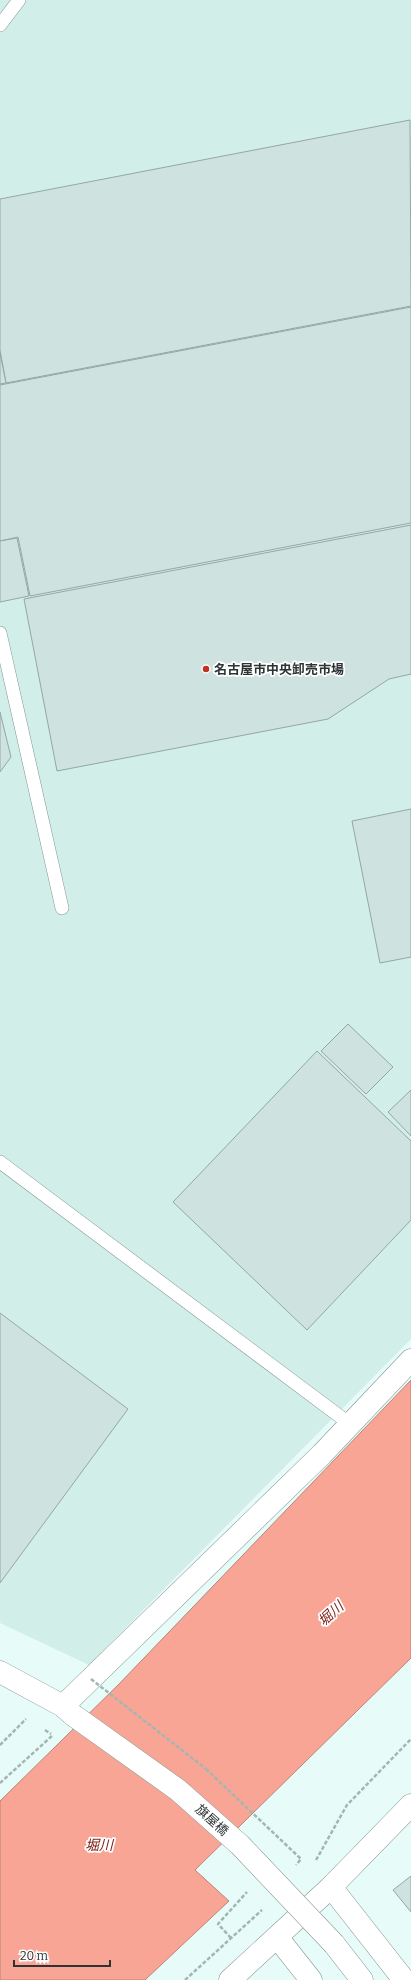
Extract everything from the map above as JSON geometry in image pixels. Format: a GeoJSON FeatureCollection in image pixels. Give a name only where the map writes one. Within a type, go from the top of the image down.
{"type":"FeatureCollection","features":[{"type":"Feature","properties":{"kind":"street"},"geometry":{"type":"LineString","coordinates":[[68,1710],[91,1679],[322,1454],[411,1360]]}},
{"type":"Feature","properties":{"kind":"street","name":"旗屋橋"},"geometry":{"type":"LineString","coordinates":[[0,1672],[68,1710],[178,1790],[240,1845],[334,1944],[362,1980]]}},
{"type":"Feature","properties":{"kind":"street"},"geometry":{"type":"LineString","coordinates":[[230,1980],[331,1887],[411,1805]]}},
{"type":"Feature","properties":{"kind":"street"},"geometry":{"type":"LineString","coordinates":[[331,1887],[404,1980]]}},
{"type":"Feature","properties":{"kind":"street"},"geometry":{"type":"LineString","coordinates":[[277,1938],[311,1980]]}},
{"type":"Feature","properties":{"kind":"lane"},"geometry":{"type":"LineString","coordinates":[[0,25],[19,0]]}},
{"type":"Feature","properties":{"kind":"lane"},"geometry":{"type":"LineString","coordinates":[[0,633],[62,908]]}},
{"type":"Feature","properties":{"kind":"lane"},"geometry":{"type":"LineString","coordinates":[[0,1162],[350,1424]]}},
{"type":"Feature","properties":{"kind":"path"},"geometry":{"type":"LineString","coordinates":[[91,1679],[206,1769],[301,1859]]}},
{"type":"Feature","properties":{"kind":"path"},"geometry":{"type":"LineString","coordinates":[[0,1745],[26,1719]]}},
{"type":"Feature","properties":{"kind":"path"},"geometry":{"type":"LineString","coordinates":[[45,1730],[58,1739]]}},
{"type":"Feature","properties":{"kind":"path"},"geometry":{"type":"LineString","coordinates":[[314,1863],[347,1805],[411,1739]]}},
{"type":"Feature","properties":{"kind":"path"},"geometry":{"type":"LineString","coordinates":[[231,1938],[218,1924],[248,1890],[243,1885]]}},
{"type":"Feature","properties":{"kind":"path"},"geometry":{"type":"LineString","coordinates":[[185,1980],[263,1909]]}},
{"type":"Feature","properties":{"kind":"shaded area","name":"名古屋市中央卸売市場"},"geometry":{"type":"Polygon","coordinates":[[[0,0],[411,0],[411,1339],[89,1665],[0,1623],[0,0]]]}},
{"type":"Feature","properties":{"kind":"water","name":"堀川"},"geometry":{"type":"Polygon","coordinates":[[[411,1380],[411,1658],[195,1870],[229,1901],[145,1980],[0,1980],[0,1801],[119,1684],[411,1380]]]}},
{"type":"Feature","properties":{"kind":"building"},"geometry":{"type":"Polygon","coordinates":[[[410,120],[411,306],[6,383],[0,350],[0,199],[410,120]]]}},
{"type":"Feature","properties":{"kind":"building"},"geometry":{"type":"Polygon","coordinates":[[[411,307],[411,523],[30,596],[18,537],[0,541],[0,385],[411,307]]]}},
{"type":"Feature","properties":{"kind":"building"},"geometry":{"type":"Polygon","coordinates":[[[0,353],[6,383],[0,384],[0,353]]]}},
{"type":"Feature","properties":{"kind":"building"},"geometry":{"type":"Polygon","coordinates":[[[411,525],[411,674],[389,679],[328,719],[57,771],[24,599],[411,525]]]}},
{"type":"Feature","properties":{"kind":"building"},"geometry":{"type":"Polygon","coordinates":[[[17,538],[29,596],[0,602],[0,541],[17,538]]]}},
{"type":"Feature","properties":{"kind":"building"},"geometry":{"type":"Polygon","coordinates":[[[0,712],[11,757],[0,772],[0,712]]]}},
{"type":"Feature","properties":{"kind":"building"},"geometry":{"type":"Polygon","coordinates":[[[411,809],[411,957],[380,963],[352,821],[411,809]]]}},
{"type":"Feature","properties":{"kind":"building"},"geometry":{"type":"Polygon","coordinates":[[[348,1024],[393,1067],[366,1094],[321,1051],[348,1024]]]}},
{"type":"Feature","properties":{"kind":"building"},"geometry":{"type":"Polygon","coordinates":[[[317,1051],[411,1141],[411,1220],[307,1330],[173,1202],[317,1051]]]}},
{"type":"Feature","properties":{"kind":"building"},"geometry":{"type":"Polygon","coordinates":[[[411,1090],[411,1136],[388,1112],[411,1090]]]}},
{"type":"Feature","properties":{"kind":"building"},"geometry":{"type":"Polygon","coordinates":[[[0,1313],[128,1409],[0,1583],[0,1313]]]}},
{"type":"Feature","properties":{"kind":"building"},"geometry":{"type":"Polygon","coordinates":[[[411,1876],[411,1912],[393,1890],[411,1876]]]}},
{"type":"Feature","properties":{"kind":"place","name":"名古屋市中央卸売市場"},"geometry":{"type":"Point","coordinates":[206,669]}}]}
